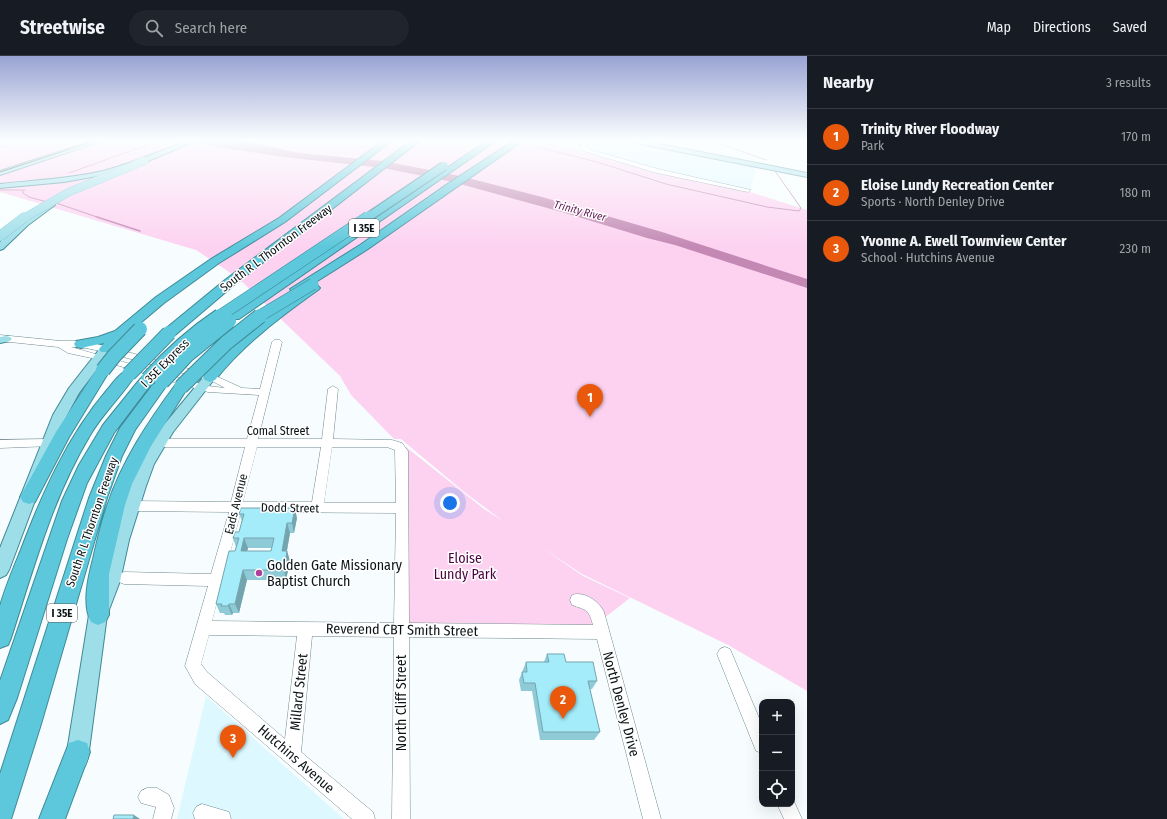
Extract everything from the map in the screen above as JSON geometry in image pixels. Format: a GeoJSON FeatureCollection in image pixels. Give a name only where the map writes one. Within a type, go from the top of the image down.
{"type":"FeatureCollection","features":[{"type":"Feature","properties":{"kind":"highway"},"geometry":{"type":"LineString","coordinates":[[29,497],[66,430],[102,359],[121,332],[140,315],[256,243],[282,220],[342,176]]}},
{"type":"Feature","properties":{"kind":"highway"},"geometry":{"type":"LineString","coordinates":[[210,296],[263,248],[300,211],[334,185],[343,176]]}},
{"type":"Feature","properties":{"kind":"highway","name":"South R L Thornton Freeway"},"geometry":{"type":"LineString","coordinates":[[0,638],[49,499],[81,437],[93,418],[129,374],[169,333],[210,296],[370,176]]}},
{"type":"Feature","properties":{"kind":"highway","name":"I 35E Express"},"geometry":{"type":"LineString","coordinates":[[0,712],[31,623],[57,538],[88,464],[110,426],[165,383],[183,344],[209,323],[430,176]]}},
{"type":"Feature","properties":{"kind":"highway","name":"I 35E"},"geometry":{"type":"LineString","coordinates":[[165,383],[187,356],[235,316],[441,176]]}},
{"type":"Feature","properties":{"kind":"highway"},"geometry":{"type":"LineString","coordinates":[[449,187],[460,176]]}},
{"type":"Feature","properties":{"kind":"highway"},"geometry":{"type":"LineString","coordinates":[[98,615],[98,580],[107,534],[115,506],[142,445],[156,422],[165,383],[233,326],[303,286],[364,247],[466,176]]}},
{"type":"Feature","properties":{"kind":"highway"},"geometry":{"type":"LineString","coordinates":[[206,382],[224,359],[249,335],[346,263],[364,247]]}},
{"type":"Feature","properties":{"kind":"highway"},"geometry":{"type":"LineString","coordinates":[[165,383],[219,348],[250,323],[346,263]]}},
{"type":"Feature","properties":{"kind":"highway"},"geometry":{"type":"LineString","coordinates":[[102,359],[140,329],[197,280]]}},
{"type":"Feature","properties":{"kind":"highway"},"geometry":{"type":"LineString","coordinates":[[81,344],[102,340],[121,332]]}},
{"type":"Feature","properties":{"kind":"highway","name":"South R L Thornton Freeway"},"geometry":{"type":"LineString","coordinates":[[0,813],[29,724],[98,498],[114,456],[136,418],[156,401],[165,383]]}},
{"type":"Feature","properties":{"kind":"highway"},"geometry":{"type":"LineString","coordinates":[[52,819],[78,752]]}},
{"type":"Feature","properties":{"kind":"main road"},"geometry":{"type":"LineString","coordinates":[[0,186],[89,176]]}},
{"type":"Feature","properties":{"kind":"main road"},"geometry":{"type":"LineString","coordinates":[[0,236],[36,210],[68,193],[109,176]]}},
{"type":"Feature","properties":{"kind":"main road"},"geometry":{"type":"LineString","coordinates":[[0,247],[38,214],[66,197],[99,180]]}},
{"type":"Feature","properties":{"kind":"main road"},"geometry":{"type":"LineString","coordinates":[[0,570],[60,415],[74,391],[102,359]]}},
{"type":"Feature","properties":{"kind":"main road"},"geometry":{"type":"LineString","coordinates":[[62,819],[71,794],[98,615],[111,581],[131,506],[140,480],[159,443],[180,412],[206,382]]}},
{"type":"Feature","properties":{"kind":"street"},"geometry":{"type":"LineString","coordinates":[[679,176],[748,190]]}},
{"type":"Feature","properties":{"kind":"street"},"geometry":{"type":"LineString","coordinates":[[0,236],[12,235]]}},
{"type":"Feature","properties":{"kind":"street"},"geometry":{"type":"LineString","coordinates":[[2,339],[61,344],[81,344],[102,359]]}},
{"type":"Feature","properties":{"kind":"street","name":"Eads Avenue"},"geometry":{"type":"LineString","coordinates":[[193,666],[236,507],[277,342]]}},
{"type":"Feature","properties":{"kind":"street"},"geometry":{"type":"LineString","coordinates":[[61,344],[71,351],[206,382],[218,391],[238,390],[264,392]]}},
{"type":"Feature","properties":{"kind":"street"},"geometry":{"type":"LineString","coordinates":[[317,508],[327,444],[333,389]]}},
{"type":"Feature","properties":{"kind":"street"},"geometry":{"type":"LineString","coordinates":[[0,444],[48,443]]}},
{"type":"Feature","properties":{"kind":"street","name":"Comal Street"},"geometry":{"type":"LineString","coordinates":[[159,443],[387,443],[398,445]]}},
{"type":"Feature","properties":{"kind":"street","name":"North Cliff Street"},"geometry":{"type":"LineString","coordinates":[[398,445],[402,451],[401,819]]}},
{"type":"Feature","properties":{"kind":"street","name":"Dodd Street"},"geometry":{"type":"LineString","coordinates":[[131,506],[402,508]]}},
{"type":"Feature","properties":{"kind":"street"},"geometry":{"type":"LineString","coordinates":[[124,578],[216,580]]}},
{"type":"Feature","properties":{"kind":"street","name":"North Denley Drive"},"geometry":{"type":"LineString","coordinates":[[577,600],[586,602],[593,606],[597,612],[652,819]]}},
{"type":"Feature","properties":{"kind":"street","name":"Reverend CBT Smith Street"},"geometry":{"type":"LineString","coordinates":[[203,628],[602,632]]}},
{"type":"Feature","properties":{"kind":"street","name":"Millard Street"},"geometry":{"type":"LineString","coordinates":[[292,755],[305,638],[303,629]]}},
{"type":"Feature","properties":{"kind":"street"},"geometry":{"type":"LineString","coordinates":[[725,654],[759,738]]}},
{"type":"Feature","properties":{"kind":"street","name":"Hutchins Avenue"},"geometry":{"type":"LineString","coordinates":[[193,666],[201,678],[366,819]]}},
{"type":"Feature","properties":{"kind":"street"},"geometry":{"type":"LineString","coordinates":[[147,797],[157,797],[163,801],[163,814]]}},
{"type":"Feature","properties":{"kind":"street"},"geometry":{"type":"LineString","coordinates":[[787,807],[793,819]]}},
{"type":"Feature","properties":{"kind":"street"},"geometry":{"type":"LineString","coordinates":[[202,813],[222,819]]}},
{"type":"Feature","properties":{"kind":"shaded area"},"geometry":{"type":"Polygon","coordinates":[[[672,176],[754,176],[750,192],[672,176]]]}},
{"type":"Feature","properties":{"kind":"shaded area"},"geometry":{"type":"Polygon","coordinates":[[[206,696],[344,819],[177,819],[206,696]]]}},
{"type":"Feature","properties":{"kind":"green space","name":"Eloise Lundy Park"},"geometry":{"type":"Polygon","coordinates":[[[0,176],[672,176],[750,192],[807,210],[807,691],[728,645],[582,574],[541,547],[583,576],[630,598],[594,626],[408,624],[406,447],[484,509],[503,521],[463,491],[401,439],[394,439],[351,395],[340,376],[238,278],[196,250],[0,192],[0,176]]]}},
{"type":"Feature","properties":{"kind":"water","name":"Trinity River"},"geometry":{"type":"Polygon","coordinates":[[[421,176],[458,176],[542,197],[662,232],[807,279],[807,288],[675,245],[453,182],[421,176]]]}},
{"type":"Feature","properties":{"kind":"building"},"geometry":{"type":"Polygon","coordinates":[[[241,508],[295,508],[292,523],[287,523],[282,551],[287,551],[284,570],[243,570],[235,604],[221,606],[222,604],[216,604],[229,551],[235,551],[239,538],[233,538],[235,532],[239,532],[244,514],[239,514],[241,508]],[[244,538],[241,551],[271,551],[274,538],[244,538]]]}},
{"type":"Feature","properties":{"kind":"building"},"geometry":{"type":"Polygon","coordinates":[[[547,654],[564,654],[566,662],[593,662],[597,681],[588,681],[600,732],[543,732],[535,683],[524,683],[522,672],[527,672],[526,662],[549,662],[547,654]]]}},
{"type":"Feature","properties":{"kind":"building"},"geometry":{"type":"Polygon","coordinates":[[[114,815],[134,815],[133,819],[113,819],[114,815]]]}},
{"type":"Feature","properties":{"kind":"waterway"},"geometry":{"type":"LineString","coordinates":[[640,176],[666,184],[767,207],[799,211],[801,208],[778,176]]}},
{"type":"Feature","properties":{"kind":"waterway"},"geometry":{"type":"LineString","coordinates":[[0,190],[25,190]]}},
{"type":"Feature","properties":{"kind":"waterway"},"geometry":{"type":"LineString","coordinates":[[23,191],[23,193],[29,197],[47,202]]}},
{"type":"Feature","properties":{"kind":"waterway"},"geometry":{"type":"LineString","coordinates":[[56,203],[98,217]]}},
{"type":"Feature","properties":{"kind":"waterway"},"geometry":{"type":"LineString","coordinates":[[98,217],[140,231]]}},
{"type":"Feature","properties":{"kind":"place","name":"Trinity River Floodway"},"geometry":{"type":"Point","coordinates":[590,417]}},
{"type":"Feature","properties":{"kind":"place","name":"Golden Gate Missionary Baptist Church"},"geometry":{"type":"Point","coordinates":[259,573]}},
{"type":"Feature","properties":{"kind":"place","name":"Eloise Lundy Recreation Center"},"geometry":{"type":"Point","coordinates":[563,719]}},
{"type":"Feature","properties":{"kind":"place","name":"Yvonne A. Ewell Townview Center"},"geometry":{"type":"Point","coordinates":[233,758]}}]}
